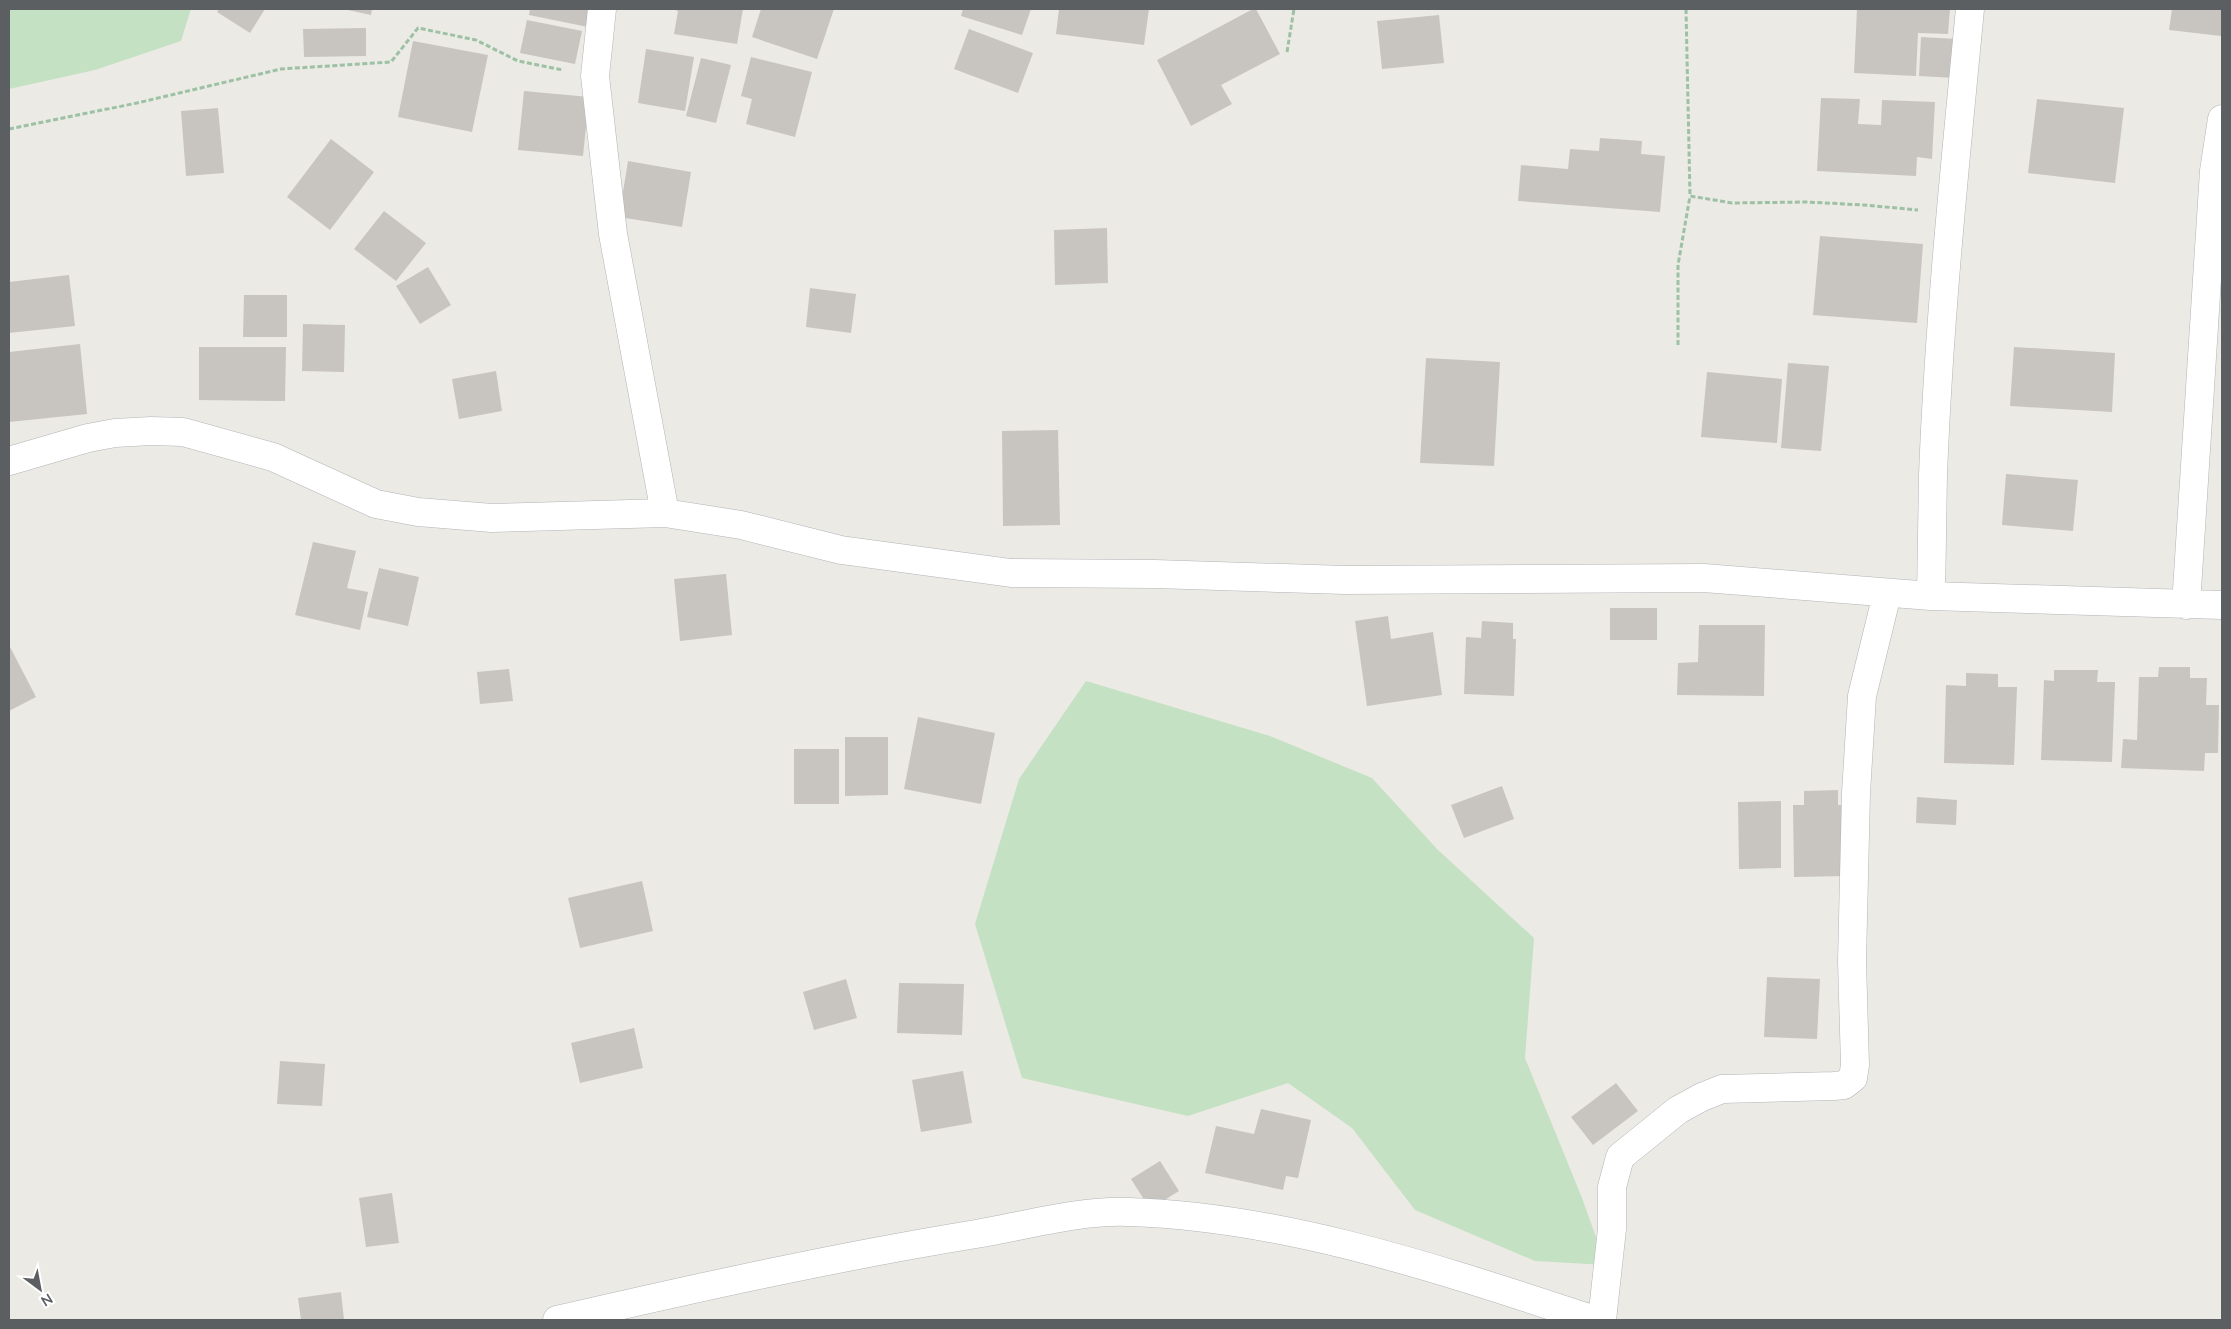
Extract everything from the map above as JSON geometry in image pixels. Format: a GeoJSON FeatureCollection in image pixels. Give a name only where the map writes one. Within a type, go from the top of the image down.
{"type":"FeatureCollection","features":[{"type":"Feature","properties":{"kind":"street"},"geometry":{"type":"LineString","coordinates":[[602,9],[595,76],[619,270],[665,513]]}},
{"type":"Feature","properties":{"kind":"street"},"geometry":{"type":"LineString","coordinates":[[1931,596],[1933,475],[1950,214],[1970,9]]}},
{"type":"Feature","properties":{"kind":"street"},"geometry":{"type":"LineString","coordinates":[[2186,605],[2214,171],[2222,119]]}},
{"type":"Feature","properties":{"kind":"street"},"geometry":{"type":"LineString","coordinates":[[9,461],[88,438],[115,433],[183,432],[273,457],[376,504],[418,512],[492,518],[665,513],[741,525],[841,550],[1010,573],[1154,574],[1345,580],[1704,578],[1886,594],[2222,605]]}},
{"type":"Feature","properties":{"kind":"street"},"geometry":{"type":"LineString","coordinates":[[1602,1320],[1612,1229],[1612,1187],[1620,1157],[1678,1110],[1702,1096],[1722,1089],[1834,1086],[1844,1085],[1853,1078],[1855,1065],[1852,960],[1856,793],[1862,696],[1886,594]]}},
{"type":"Feature","properties":{"kind":"street"},"geometry":{"type":"LineString","coordinates":[[557,1320],[890,1247],[1060,1218],[1125,1211],[1197,1216],[1285,1230],[1386,1255],[1595,1320]]}},
{"type":"Feature","properties":{"kind":"path"},"geometry":{"type":"LineString","coordinates":[[1287,52],[1294,9]]}},
{"type":"Feature","properties":{"kind":"path"},"geometry":{"type":"LineString","coordinates":[[1678,345],[1678,265],[1690,196],[1686,9]]}},
{"type":"Feature","properties":{"kind":"path"},"geometry":{"type":"LineString","coordinates":[[9,129],[138,103],[281,69],[391,62],[418,28],[476,40],[518,61],[595,76]]}},
{"type":"Feature","properties":{"kind":"path"},"geometry":{"type":"LineString","coordinates":[[1690,196],[1732,203],[1806,202],[1854,204],[1950,214]]}},
{"type":"Feature","properties":{"kind":"green space"},"geometry":{"type":"Polygon","coordinates":[[[9,9],[191,9],[181,41],[95,70],[9,89],[9,9]]]}},
{"type":"Feature","properties":{"kind":"green space"},"geometry":{"type":"Polygon","coordinates":[[[1086,681],[1270,736],[1372,778],[1437,849],[1534,938],[1525,1058],[1582,1198],[1606,1265],[1535,1261],[1415,1210],[1352,1128],[1288,1083],[1188,1116],[1022,1078],[975,924],[1019,779],[1086,681]]]}},
{"type":"Feature","properties":{"kind":"building"},"geometry":{"type":"Polygon","coordinates":[[[219,9],[265,9],[250,33],[217,12],[219,9]]]}},
{"type":"Feature","properties":{"kind":"building"},"geometry":{"type":"Polygon","coordinates":[[[343,9],[372,9],[371,15],[343,9]]]}},
{"type":"Feature","properties":{"kind":"building"},"geometry":{"type":"Polygon","coordinates":[[[530,9],[592,9],[588,27],[529,15],[530,9]]]}},
{"type":"Feature","properties":{"kind":"building"},"geometry":{"type":"Polygon","coordinates":[[[672,9],[743,9],[737,44],[674,34],[678,11],[672,9]]]}},
{"type":"Feature","properties":{"kind":"building"},"geometry":{"type":"Polygon","coordinates":[[[761,9],[834,9],[817,59],[752,37],[761,9]]]}},
{"type":"Feature","properties":{"kind":"building"},"geometry":{"type":"Polygon","coordinates":[[[963,9],[1031,9],[1022,35],[961,16],[963,9]]]}},
{"type":"Feature","properties":{"kind":"building"},"geometry":{"type":"Polygon","coordinates":[[[1059,9],[1149,9],[1144,45],[1056,34],[1059,9]]]}},
{"type":"Feature","properties":{"kind":"building"},"geometry":{"type":"Polygon","coordinates":[[[1256,9],[1280,54],[1221,85],[1232,104],[1191,126],[1157,60],[1256,9]]]}},
{"type":"Feature","properties":{"kind":"building"},"geometry":{"type":"Polygon","coordinates":[[[1857,9],[1950,9],[1948,34],[1918,33],[1916,76],[1854,73],[1857,9]]]}},
{"type":"Feature","properties":{"kind":"building"},"geometry":{"type":"Polygon","coordinates":[[[2172,9],[2222,9],[2221,36],[2169,30],[2172,9]]]}},
{"type":"Feature","properties":{"kind":"building"},"geometry":{"type":"Polygon","coordinates":[[[1439,15],[1444,63],[1382,69],[1377,21],[1439,15]]]}},
{"type":"Feature","properties":{"kind":"building"},"geometry":{"type":"Polygon","coordinates":[[[527,20],[582,31],[575,64],[520,53],[527,20]]]}},
{"type":"Feature","properties":{"kind":"building"},"geometry":{"type":"Polygon","coordinates":[[[366,28],[366,56],[304,57],[303,29],[366,28]]]}},
{"type":"Feature","properties":{"kind":"building"},"geometry":{"type":"Polygon","coordinates":[[[969,29],[1033,53],[1018,93],[954,69],[969,29]]]}},
{"type":"Feature","properties":{"kind":"building"},"geometry":{"type":"Polygon","coordinates":[[[1921,37],[1957,39],[1955,78],[1919,76],[1921,37]]]}},
{"type":"Feature","properties":{"kind":"building"},"geometry":{"type":"Polygon","coordinates":[[[413,41],[488,55],[472,132],[398,117],[413,41]]]}},
{"type":"Feature","properties":{"kind":"building"},"geometry":{"type":"Polygon","coordinates":[[[646,49],[694,57],[685,111],[638,103],[646,49]]]}},
{"type":"Feature","properties":{"kind":"building"},"geometry":{"type":"Polygon","coordinates":[[[751,57],[812,72],[795,137],[746,124],[752,99],[741,96],[751,57]]]}},
{"type":"Feature","properties":{"kind":"building"},"geometry":{"type":"Polygon","coordinates":[[[701,58],[731,65],[716,123],[686,116],[701,58]]]}},
{"type":"Feature","properties":{"kind":"building"},"geometry":{"type":"Polygon","coordinates":[[[524,91],[589,97],[583,156],[518,150],[524,91]]]}},
{"type":"Feature","properties":{"kind":"building"},"geometry":{"type":"Polygon","coordinates":[[[1821,98],[1860,99],[1858,124],[1881,125],[1882,100],[1935,102],[1932,159],[1917,157],[1916,176],[1817,171],[1821,98]]]}},
{"type":"Feature","properties":{"kind":"building"},"geometry":{"type":"Polygon","coordinates":[[[2037,99],[2124,108],[2115,183],[2028,173],[2037,99]]]}},
{"type":"Feature","properties":{"kind":"building"},"geometry":{"type":"Polygon","coordinates":[[[218,108],[224,173],[186,176],[181,111],[218,108]]]}},
{"type":"Feature","properties":{"kind":"building"},"geometry":{"type":"Polygon","coordinates":[[[1600,138],[1642,141],[1641,154],[1665,156],[1660,212],[1518,201],[1521,165],[1568,169],[1570,149],[1599,151],[1600,138]]]}},
{"type":"Feature","properties":{"kind":"building"},"geometry":{"type":"Polygon","coordinates":[[[331,139],[374,172],[330,230],[287,197],[331,139]]]}},
{"type":"Feature","properties":{"kind":"building"},"geometry":{"type":"Polygon","coordinates":[[[628,161],[691,172],[682,227],[619,217],[628,161]]]}},
{"type":"Feature","properties":{"kind":"building"},"geometry":{"type":"Polygon","coordinates":[[[384,211],[426,243],[396,281],[354,249],[384,211]]]}},
{"type":"Feature","properties":{"kind":"building"},"geometry":{"type":"Polygon","coordinates":[[[1107,228],[1108,283],[1055,285],[1054,230],[1107,228]]]}},
{"type":"Feature","properties":{"kind":"building"},"geometry":{"type":"Polygon","coordinates":[[[1820,236],[1923,244],[1917,323],[1813,315],[1820,236]]]}},
{"type":"Feature","properties":{"kind":"building"},"geometry":{"type":"Polygon","coordinates":[[[428,267],[451,305],[420,324],[396,286],[428,267]]]}},
{"type":"Feature","properties":{"kind":"building"},"geometry":{"type":"Polygon","coordinates":[[[69,275],[75,326],[9,333],[9,282],[69,275]]]}},
{"type":"Feature","properties":{"kind":"building"},"geometry":{"type":"Polygon","coordinates":[[[810,288],[856,294],[851,333],[806,327],[810,288]]]}},
{"type":"Feature","properties":{"kind":"building"},"geometry":{"type":"Polygon","coordinates":[[[244,295],[287,295],[287,337],[243,337],[244,295]]]}},
{"type":"Feature","properties":{"kind":"building"},"geometry":{"type":"Polygon","coordinates":[[[303,324],[345,325],[344,372],[302,371],[303,324]]]}},
{"type":"Feature","properties":{"kind":"building"},"geometry":{"type":"Polygon","coordinates":[[[80,344],[87,414],[9,422],[9,352],[80,344]]]}},
{"type":"Feature","properties":{"kind":"building"},"geometry":{"type":"Polygon","coordinates":[[[199,347],[286,347],[285,401],[199,400],[199,347]]]}},
{"type":"Feature","properties":{"kind":"building"},"geometry":{"type":"Polygon","coordinates":[[[2014,347],[2115,353],[2112,412],[2010,406],[2014,347]]]}},
{"type":"Feature","properties":{"kind":"building"},"geometry":{"type":"Polygon","coordinates":[[[1426,358],[1500,362],[1494,466],[1420,463],[1426,358]]]}},
{"type":"Feature","properties":{"kind":"building"},"geometry":{"type":"Polygon","coordinates":[[[1788,363],[1829,366],[1821,451],[1781,448],[1788,363]]]}},
{"type":"Feature","properties":{"kind":"building"},"geometry":{"type":"Polygon","coordinates":[[[496,371],[502,411],[459,419],[452,379],[496,371]]]}},
{"type":"Feature","properties":{"kind":"building"},"geometry":{"type":"Polygon","coordinates":[[[1707,372],[1782,379],[1777,443],[1701,437],[1707,372]]]}},
{"type":"Feature","properties":{"kind":"building"},"geometry":{"type":"Polygon","coordinates":[[[1058,430],[1060,525],[1003,526],[1002,431],[1058,430]]]}},
{"type":"Feature","properties":{"kind":"building"},"geometry":{"type":"Polygon","coordinates":[[[2006,474],[2078,480],[2073,531],[2002,525],[2006,474]]]}},
{"type":"Feature","properties":{"kind":"building"},"geometry":{"type":"Polygon","coordinates":[[[313,542],[356,551],[347,588],[368,592],[360,630],[295,615],[313,542]]]}},
{"type":"Feature","properties":{"kind":"building"},"geometry":{"type":"Polygon","coordinates":[[[379,568],[419,577],[408,626],[367,617],[379,568]]]}},
{"type":"Feature","properties":{"kind":"building"},"geometry":{"type":"Polygon","coordinates":[[[726,574],[732,635],[680,641],[674,579],[726,574]]]}},
{"type":"Feature","properties":{"kind":"building"},"geometry":{"type":"Polygon","coordinates":[[[1610,608],[1657,608],[1657,640],[1610,640],[1610,608]]]}},
{"type":"Feature","properties":{"kind":"building"},"geometry":{"type":"Polygon","coordinates":[[[1388,616],[1391,639],[1433,632],[1442,695],[1367,706],[1355,621],[1388,616]]]}},
{"type":"Feature","properties":{"kind":"building"},"geometry":{"type":"Polygon","coordinates":[[[1482,621],[1513,623],[1513,639],[1516,639],[1514,696],[1464,694],[1466,637],[1481,638],[1482,621]]]}},
{"type":"Feature","properties":{"kind":"building"},"geometry":{"type":"Polygon","coordinates":[[[1699,625],[1765,625],[1764,696],[1677,695],[1678,663],[1698,662],[1699,625]]]}},
{"type":"Feature","properties":{"kind":"building"},"geometry":{"type":"Polygon","coordinates":[[[9,645],[36,697],[9,711],[9,645]]]}},
{"type":"Feature","properties":{"kind":"building"},"geometry":{"type":"Polygon","coordinates":[[[2159,667],[2190,667],[2190,678],[2207,678],[2206,705],[2219,705],[2218,753],[2205,753],[2204,771],[2121,768],[2123,739],[2137,740],[2139,677],[2158,677],[2159,667]]]}},
{"type":"Feature","properties":{"kind":"building"},"geometry":{"type":"Polygon","coordinates":[[[509,669],[513,701],[480,704],[477,672],[509,669]]]}},
{"type":"Feature","properties":{"kind":"building"},"geometry":{"type":"Polygon","coordinates":[[[2054,670],[2098,670],[2097,682],[2115,682],[2112,762],[2041,760],[2044,680],[2054,681],[2054,670]]]}},
{"type":"Feature","properties":{"kind":"building"},"geometry":{"type":"Polygon","coordinates":[[[1966,673],[1998,674],[1998,687],[2017,687],[2014,765],[1944,763],[1946,685],[1966,686],[1966,673]]]}},
{"type":"Feature","properties":{"kind":"building"},"geometry":{"type":"Polygon","coordinates":[[[918,717],[995,733],[981,804],[904,789],[918,717]]]}},
{"type":"Feature","properties":{"kind":"building"},"geometry":{"type":"Polygon","coordinates":[[[845,737],[888,737],[888,795],[845,796],[845,737]]]}},
{"type":"Feature","properties":{"kind":"building"},"geometry":{"type":"Polygon","coordinates":[[[794,749],[839,749],[839,804],[794,804],[794,749]]]}},
{"type":"Feature","properties":{"kind":"building"},"geometry":{"type":"Polygon","coordinates":[[[1502,786],[1514,819],[1464,838],[1451,805],[1502,786]]]}},
{"type":"Feature","properties":{"kind":"building"},"geometry":{"type":"Polygon","coordinates":[[[1838,790],[1838,805],[1845,805],[1846,876],[1794,877],[1793,805],[1804,805],[1804,791],[1838,790]]]}},
{"type":"Feature","properties":{"kind":"building"},"geometry":{"type":"Polygon","coordinates":[[[1917,797],[1957,800],[1956,825],[1916,823],[1917,797]]]}},
{"type":"Feature","properties":{"kind":"building"},"geometry":{"type":"Polygon","coordinates":[[[1781,801],[1781,868],[1739,869],[1738,802],[1781,801]]]}},
{"type":"Feature","properties":{"kind":"building"},"geometry":{"type":"Polygon","coordinates":[[[642,881],[653,931],[580,948],[568,898],[642,881]]]}},
{"type":"Feature","properties":{"kind":"building"},"geometry":{"type":"Polygon","coordinates":[[[1767,977],[1820,979],[1817,1039],[1764,1037],[1767,977]]]}},
{"type":"Feature","properties":{"kind":"building"},"geometry":{"type":"Polygon","coordinates":[[[846,979],[857,1018],[814,1030],[803,992],[846,979]]]}},
{"type":"Feature","properties":{"kind":"building"},"geometry":{"type":"Polygon","coordinates":[[[899,983],[964,984],[962,1035],[897,1033],[899,983]]]}},
{"type":"Feature","properties":{"kind":"building"},"geometry":{"type":"Polygon","coordinates":[[[634,1028],[643,1068],[580,1083],[571,1043],[634,1028]]]}},
{"type":"Feature","properties":{"kind":"building"},"geometry":{"type":"Polygon","coordinates":[[[280,1061],[325,1064],[322,1106],[277,1104],[280,1061]]]}},
{"type":"Feature","properties":{"kind":"building"},"geometry":{"type":"Polygon","coordinates":[[[963,1071],[972,1123],[921,1132],[912,1080],[963,1071]]]}},
{"type":"Feature","properties":{"kind":"building"},"geometry":{"type":"Polygon","coordinates":[[[1616,1083],[1638,1111],[1593,1145],[1571,1117],[1616,1083]]]}},
{"type":"Feature","properties":{"kind":"building"},"geometry":{"type":"Polygon","coordinates":[[[1261,1109],[1311,1120],[1298,1178],[1286,1176],[1283,1190],[1205,1173],[1216,1126],[1254,1134],[1261,1109]]]}},
{"type":"Feature","properties":{"kind":"building"},"geometry":{"type":"Polygon","coordinates":[[[1160,1161],[1179,1191],[1150,1209],[1131,1179],[1160,1161]]]}},
{"type":"Feature","properties":{"kind":"building"},"geometry":{"type":"Polygon","coordinates":[[[392,1193],[399,1243],[366,1247],[359,1198],[392,1193]]]}},
{"type":"Feature","properties":{"kind":"building"},"geometry":{"type":"Polygon","coordinates":[[[341,1292],[344,1320],[301,1320],[298,1298],[341,1292]]]}}]}
